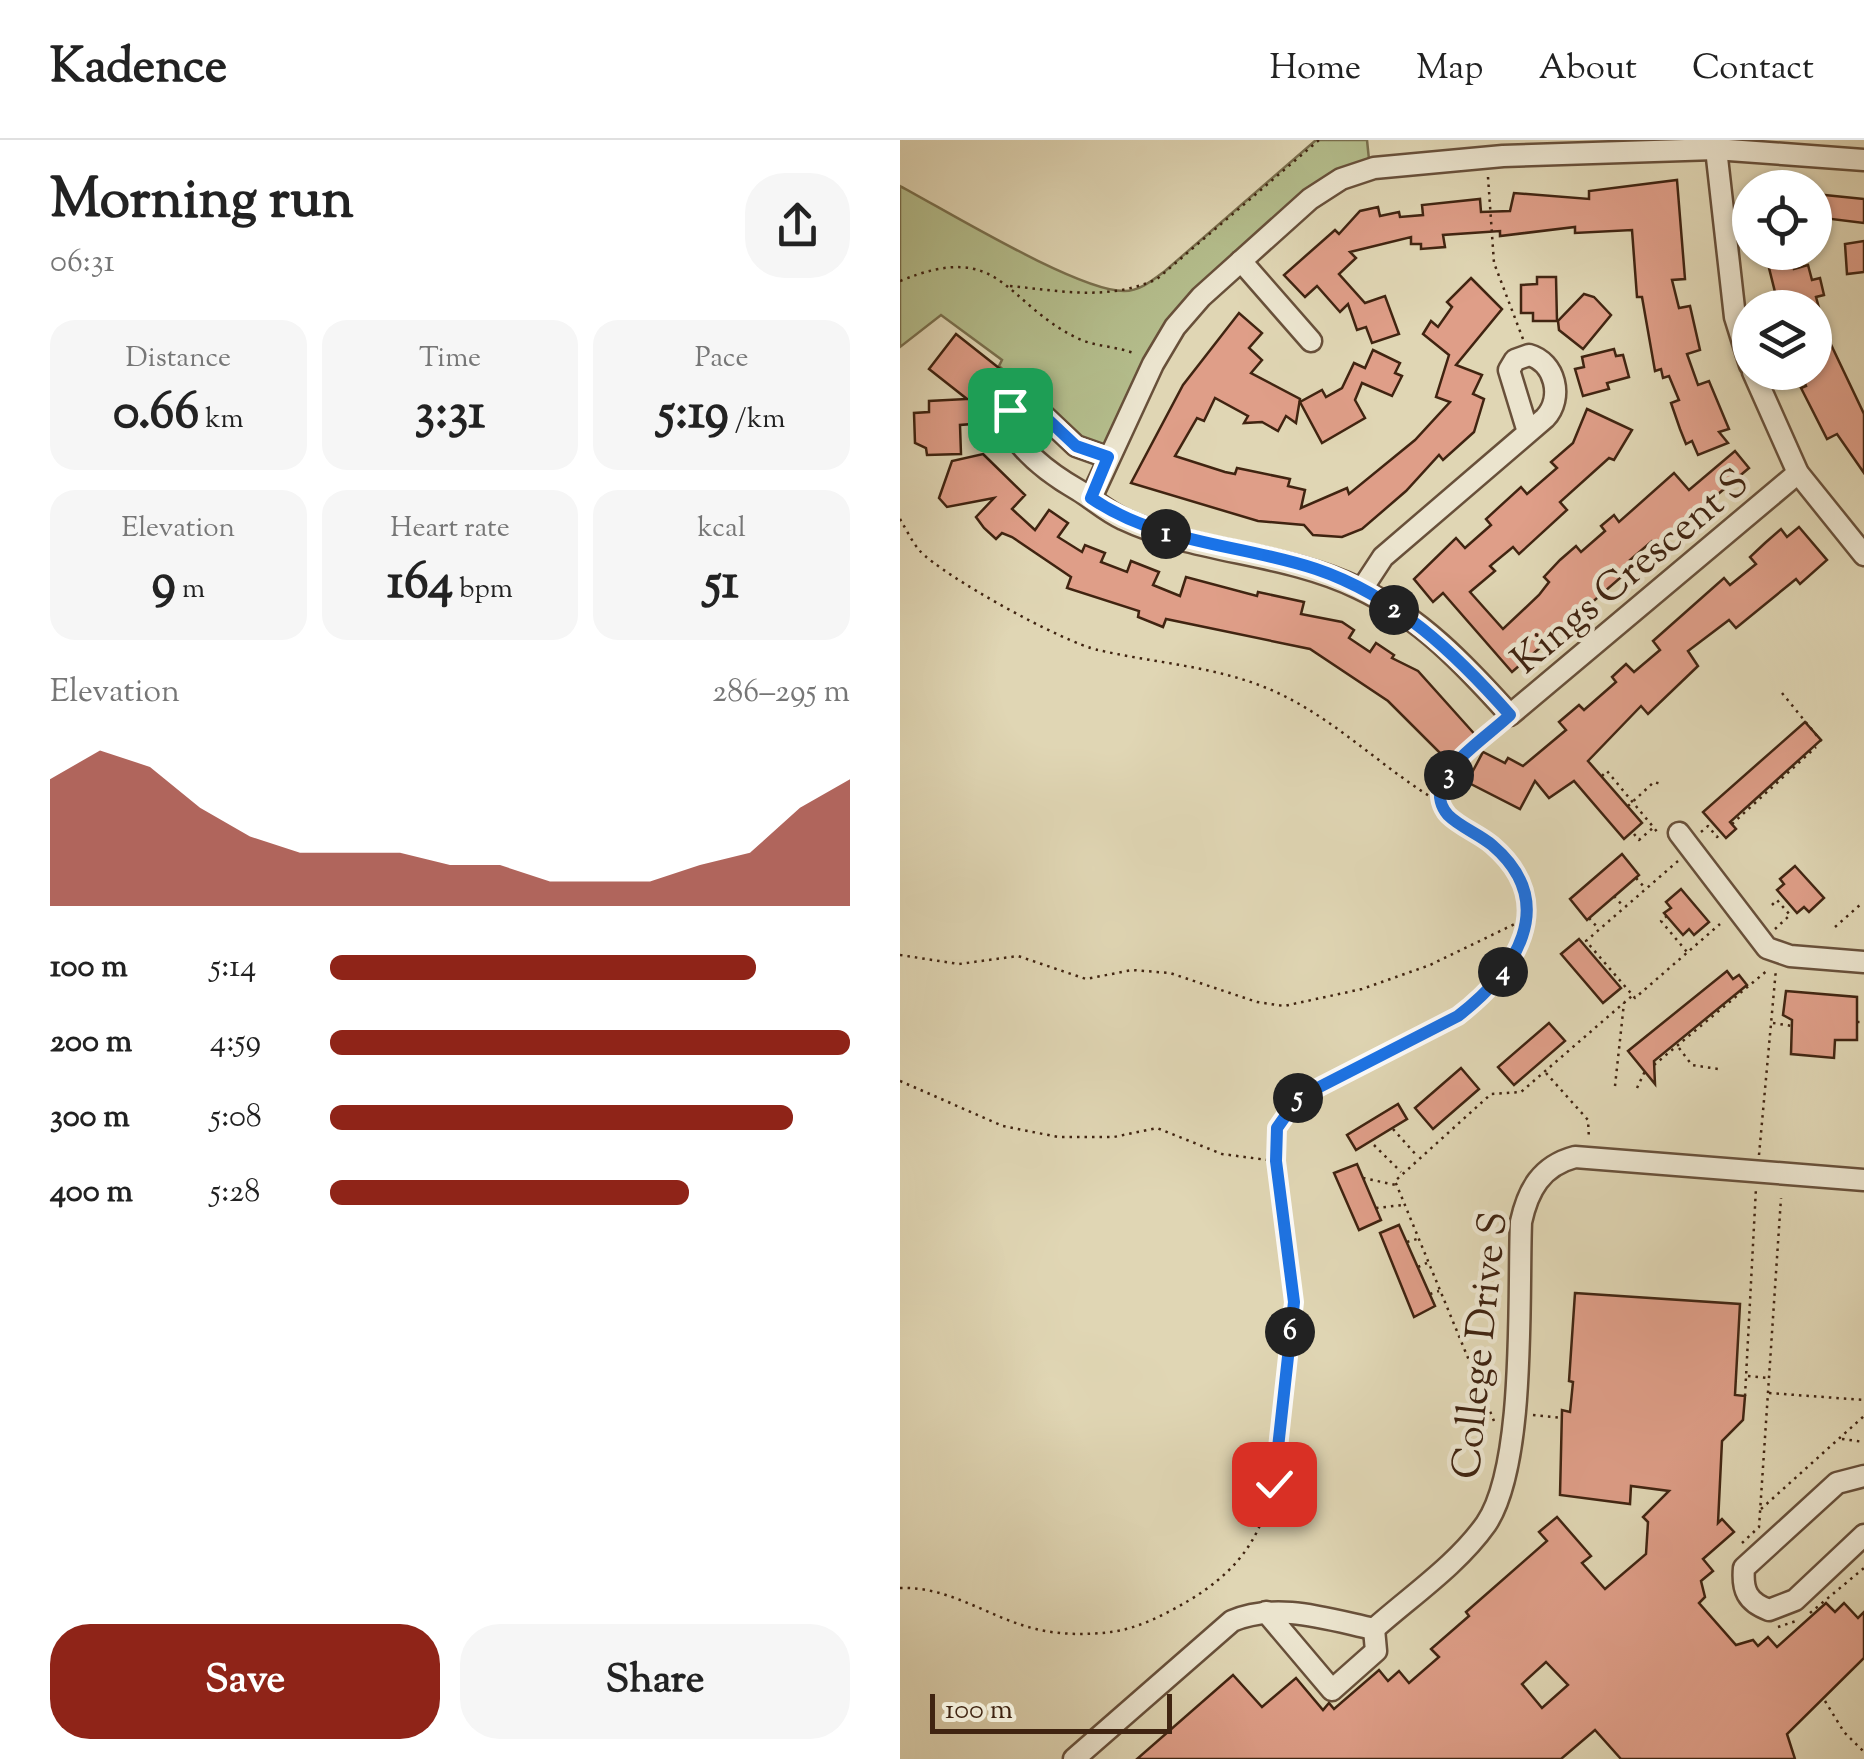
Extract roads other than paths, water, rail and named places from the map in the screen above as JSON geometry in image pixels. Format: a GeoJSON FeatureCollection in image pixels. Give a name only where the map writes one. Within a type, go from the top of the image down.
{"type":"FeatureCollection","features":[{"type":"Feature","properties":{"kind":"street"},"geometry":{"type":"LineString","coordinates":[[1715,145],[1732,292]]}},
{"type":"Feature","properties":{"kind":"street"},"geometry":{"type":"LineString","coordinates":[[1091,498],[1153,364],[1175,327],[1310,199],[1341,179],[1374,168],[1498,151],[1715,145],[1864,160]]}},
{"type":"Feature","properties":{"kind":"street"},"geometry":{"type":"LineString","coordinates":[[1241,261],[1311,341]]}},
{"type":"Feature","properties":{"kind":"street"},"geometry":{"type":"LineString","coordinates":[[1362,590],[1383,557],[1549,414],[1556,401],[1549,369],[1529,354],[1516,360],[1510,370],[1528,432]]}},
{"type":"Feature","properties":{"kind":"street"},"geometry":{"type":"LineString","coordinates":[[1760,390],[1798,473],[1864,555]]}},
{"type":"Feature","properties":{"kind":"street","name":"Kings Crescent S"},"geometry":{"type":"LineString","coordinates":[[1108,457],[1076,446],[1040,412],[1023,405],[1010,410],[1006,423],[1014,438],[1058,478],[1121,518],[1160,532],[1316,570],[1362,590],[1434,635],[1510,715],[1798,473]]}},
{"type":"Feature","properties":{"kind":"street"},"geometry":{"type":"LineString","coordinates":[[1680,836],[1767,948],[1790,956],[1864,962]]}},
{"type":"Feature","properties":{"kind":"street","name":"College Drive S"},"geometry":{"type":"LineString","coordinates":[[1374,1629],[1474,1540],[1496,1507],[1512,1428],[1524,1207],[1549,1167],[1575,1157],[1864,1180]]}},
{"type":"Feature","properties":{"kind":"street"},"geometry":{"type":"LineString","coordinates":[[1864,1476],[1837,1483],[1744,1568],[1743,1585],[1749,1599],[1769,1610],[1788,1605],[1864,1535]]}},
{"type":"Feature","properties":{"kind":"street"},"geometry":{"type":"LineString","coordinates":[[1074,1759],[1232,1621],[1266,1612],[1374,1629],[1376,1652],[1332,1690],[1266,1612]]}}]}
